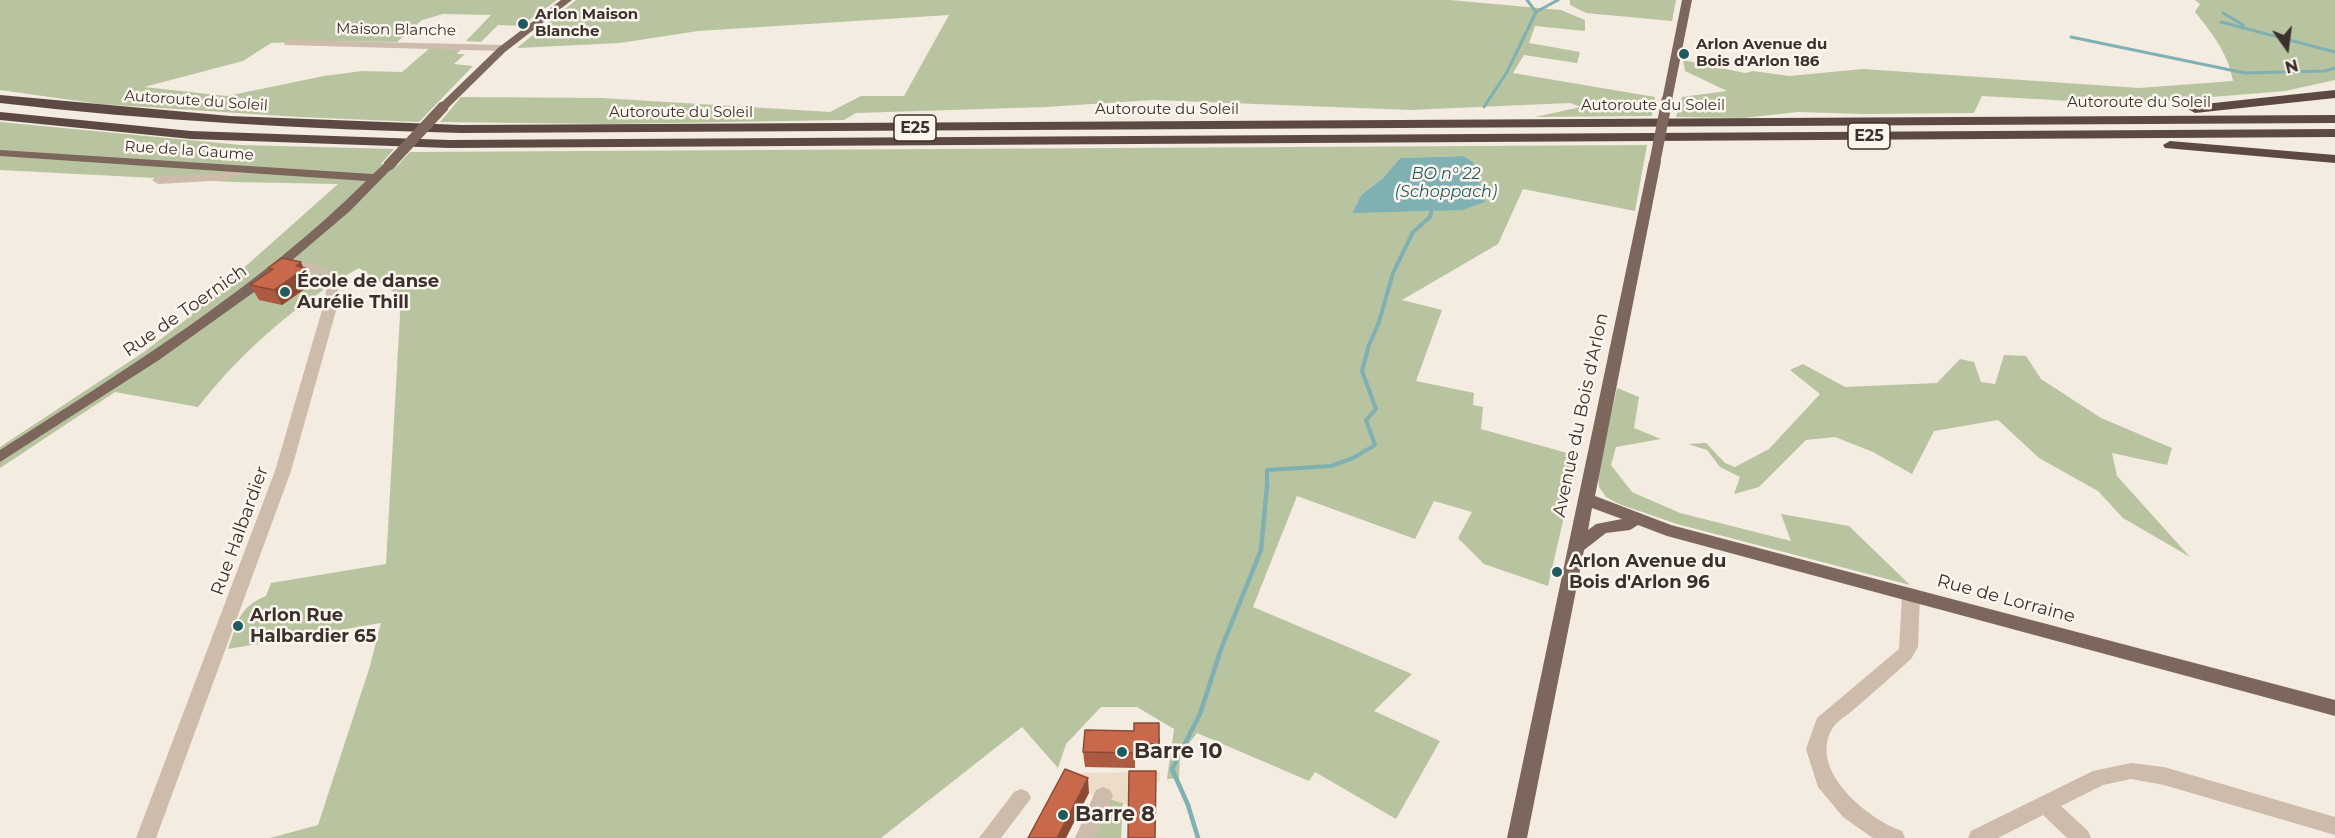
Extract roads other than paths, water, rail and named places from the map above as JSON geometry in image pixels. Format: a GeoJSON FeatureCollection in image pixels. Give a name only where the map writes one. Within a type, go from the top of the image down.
{"type":"FeatureCollection","features":[{"type":"Feature","properties":{"kind":"highway"},"geometry":{"type":"LineString","coordinates":[[2104,120],[2335,94]]}},
{"type":"Feature","properties":{"kind":"highway","name":"Autoroute du Soleil"},"geometry":{"type":"LineString","coordinates":[[0,99],[209,120],[461,129],[2335,118]]}},
{"type":"Feature","properties":{"kind":"highway","name":"Autoroute du Soleil"},"geometry":{"type":"LineString","coordinates":[[0,116],[203,135],[460,144],[2335,133]]}},
{"type":"Feature","properties":{"kind":"highway"},"geometry":{"type":"LineString","coordinates":[[2037,135],[2335,159]]}},
{"type":"Feature","properties":{"kind":"main road"},"geometry":{"type":"LineString","coordinates":[[503,48],[567,0]]}},
{"type":"Feature","properties":{"kind":"main road","name":"Avenue du Bois d'Arlon"},"geometry":{"type":"LineString","coordinates":[[1517,838],[1687,0]]}},
{"type":"Feature","properties":{"kind":"main road","name":"Rue de Toernich"},"geometry":{"type":"LineString","coordinates":[[0,457],[208,321],[286,263],[327,228],[377,178],[467,79],[503,48]]}},
{"type":"Feature","properties":{"kind":"main road","name":"Rue de la Gaume"},"geometry":{"type":"LineString","coordinates":[[0,153],[377,178]]}},
{"type":"Feature","properties":{"kind":"main road","name":"Rue de Lorraine"},"geometry":{"type":"LineString","coordinates":[[1585,503],[1630,524],[1666,530]]}},
{"type":"Feature","properties":{"kind":"main road","name":"Rue de Lorraine"},"geometry":{"type":"LineString","coordinates":[[1585,503],[1666,530],[2335,708]]}},
{"type":"Feature","properties":{"kind":"main road","name":"Rue de Lorraine"},"geometry":{"type":"LineString","coordinates":[[1576,547],[1602,528],[1630,524]]}},
{"type":"Feature","properties":{"kind":"street","name":"Maison Blanche"},"geometry":{"type":"LineString","coordinates":[[289,42],[503,48]]}},
{"type":"Feature","properties":{"kind":"street"},"geometry":{"type":"LineString","coordinates":[[158,180],[227,176],[244,170]]}},
{"type":"Feature","properties":{"kind":"street","name":"Rue Halbardier"},"geometry":{"type":"LineString","coordinates":[[146,838],[283,471],[332,300],[334,286],[330,278],[316,268],[286,263]]}},
{"type":"Feature","properties":{"kind":"street"},"geometry":{"type":"LineString","coordinates":[[1895,838],[1887,836],[1850,812],[1825,781],[1816,749],[1824,724],[1905,654],[1909,647],[1911,595]]}},
{"type":"Feature","properties":{"kind":"street"},"geometry":{"type":"LineString","coordinates":[[1978,838],[2100,777],[2131,771],[2164,776],[2335,826]]}},
{"type":"Feature","properties":{"kind":"street"},"geometry":{"type":"LineString","coordinates":[[1085,838],[1103,796]]}},
{"type":"Feature","properties":{"kind":"street"},"geometry":{"type":"LineString","coordinates":[[989,838],[1021,798]]}},
{"type":"Feature","properties":{"kind":"street"},"geometry":{"type":"LineString","coordinates":[[2044,803],[2081,838]]}},
{"type":"Feature","properties":{"kind":"water","name":"BO n° 22 (Schoppach)"},"geometry":{"type":"Polygon","coordinates":[[[1463,156],[1473,162],[1485,202],[1462,210],[1352,213],[1361,195],[1383,178],[1400,158],[1463,156]]]}},
{"type":"Feature","properties":{"kind":"waterway"},"geometry":{"type":"LineString","coordinates":[[1527,0],[1536,12]]}},
{"type":"Feature","properties":{"kind":"waterway"},"geometry":{"type":"LineString","coordinates":[[1536,12],[1558,0]]}},
{"type":"Feature","properties":{"kind":"waterway"},"geometry":{"type":"LineString","coordinates":[[1484,107],[1507,72],[1536,12]]}},
{"type":"Feature","properties":{"kind":"waterway"},"geometry":{"type":"LineString","coordinates":[[2223,13],[2243,25]]}},
{"type":"Feature","properties":{"kind":"waterway"},"geometry":{"type":"LineString","coordinates":[[2221,22],[2335,52]]}},
{"type":"Feature","properties":{"kind":"waterway"},"geometry":{"type":"LineString","coordinates":[[2071,37],[2245,73],[2325,71],[2335,68]]}},
{"type":"Feature","properties":{"kind":"waterway"},"geometry":{"type":"LineString","coordinates":[[1431,214],[1432,207]]}},
{"type":"Feature","properties":{"kind":"waterway"},"geometry":{"type":"LineString","coordinates":[[1267,486],[1267,470],[1331,466],[1353,458],[1375,445],[1366,420],[1376,409],[1362,371],[1393,273],[1413,232],[1430,217],[1431,213]]}},
{"type":"Feature","properties":{"kind":"waterway"},"geometry":{"type":"LineString","coordinates":[[1198,838],[1188,805],[1172,769],[1200,714],[1221,649],[1261,550],[1267,486]]}},
{"type":"Feature","properties":{"kind":"place","name":"Arlon Maison Blanche"},"geometry":{"type":"Point","coordinates":[523,24]}},
{"type":"Feature","properties":{"kind":"place","name":"Arlon Avenue du Bois d'Arlon 186"},"geometry":{"type":"Point","coordinates":[1684,54]}},
{"type":"Feature","properties":{"kind":"place","name":"École de danse Aurélie Thill"},"geometry":{"type":"Point","coordinates":[285,292]}},
{"type":"Feature","properties":{"kind":"place","name":"Arlon Avenue du Bois d'Arlon 96"},"geometry":{"type":"Point","coordinates":[1557,572]}},
{"type":"Feature","properties":{"kind":"place","name":"Arlon Rue Halbardier 65"},"geometry":{"type":"Point","coordinates":[238,626]}},
{"type":"Feature","properties":{"kind":"place","name":"Barre 10"},"geometry":{"type":"Point","coordinates":[1122,752]}},
{"type":"Feature","properties":{"kind":"place","name":"Barre 8"},"geometry":{"type":"Point","coordinates":[1063,815]}}]}
